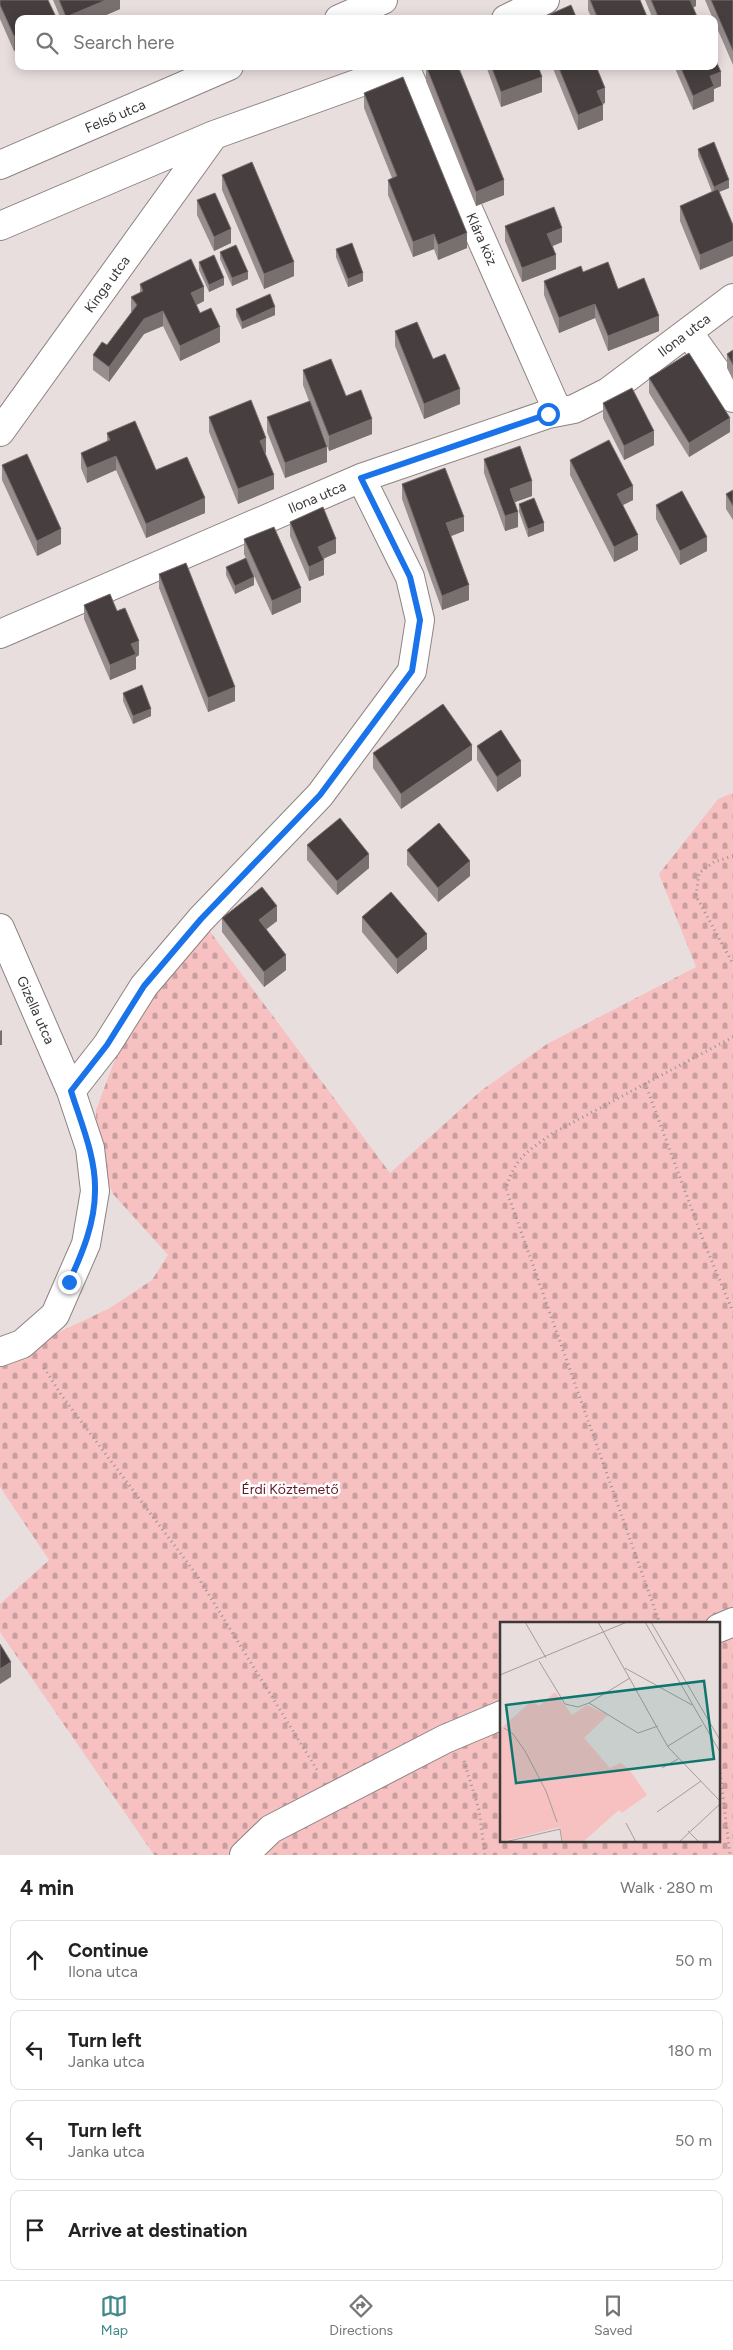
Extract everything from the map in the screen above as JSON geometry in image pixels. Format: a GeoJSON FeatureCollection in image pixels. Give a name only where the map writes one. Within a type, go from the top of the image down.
{"type":"FeatureCollection","features":[{"type":"Feature","properties":{"kind":"street"},"geometry":{"type":"LineString","coordinates":[[348,15],[383,0]]}},
{"type":"Feature","properties":{"kind":"street"},"geometry":{"type":"LineString","coordinates":[[514,15],[545,0]]}},
{"type":"Feature","properties":{"kind":"street","name":"Felső utca"},"geometry":{"type":"LineString","coordinates":[[0,165],[220,70]]}},
{"type":"Feature","properties":{"kind":"street"},"geometry":{"type":"LineString","coordinates":[[0,226],[214,135],[395,70]]}},
{"type":"Feature","properties":{"kind":"street","name":"Klára köz"},"geometry":{"type":"LineString","coordinates":[[408,70],[558,412]]}},
{"type":"Feature","properties":{"kind":"street","name":"Kinga utca"},"geometry":{"type":"LineString","coordinates":[[0,432],[214,135]]}},
{"type":"Feature","properties":{"kind":"street","name":"Ilona utca"},"geometry":{"type":"LineString","coordinates":[[0,634],[361,478],[548,414],[574,409],[608,392],[733,298]]}},
{"type":"Feature","properties":{"kind":"street"},"geometry":{"type":"LineString","coordinates":[[688,332],[733,398]]}},
{"type":"Feature","properties":{"kind":"street"},"geometry":{"type":"LineString","coordinates":[[71,1091],[107,1045],[144,986],[201,919],[320,795],[412,671],[420,620],[410,577],[361,478]]}},
{"type":"Feature","properties":{"kind":"street","name":"Gizella utca"},"geometry":{"type":"LineString","coordinates":[[0,928],[71,1091],[90,1148],[95,1191],[86,1244],[55,1315],[22,1344],[0,1352]]}},
{"type":"Feature","properties":{"kind":"street"},"geometry":{"type":"LineString","coordinates":[[720,1628],[733,1622]]}},
{"type":"Feature","properties":{"kind":"street"},"geometry":{"type":"LineString","coordinates":[[244,1855],[271,1829],[445,1739],[500,1716]]}},
{"type":"Feature","properties":{"kind":"path"},"geometry":{"type":"LineString","coordinates":[[733,856],[714,862],[699,873],[696,896],[733,964]]}},
{"type":"Feature","properties":{"kind":"path"},"geometry":{"type":"LineString","coordinates":[[659,1622],[506,1189],[512,1169],[526,1152],[553,1134],[733,1037]]}},
{"type":"Feature","properties":{"kind":"path"},"geometry":{"type":"LineString","coordinates":[[645,1083],[705,1245],[733,1312]]}},
{"type":"Feature","properties":{"kind":"path"},"geometry":{"type":"LineString","coordinates":[[44,1368],[62,1396],[196,1574],[334,1797]]}},
{"type":"Feature","properties":{"kind":"path"},"geometry":{"type":"LineString","coordinates":[[445,1739],[462,1755],[479,1810],[485,1855]]}},
{"type":"Feature","properties":{"kind":"path"},"geometry":{"type":"LineString","coordinates":[[720,1771],[730,1855]]}},
{"type":"Feature","properties":{"kind":"green space","name":"Érdi Köztemető"},"geometry":{"type":"Polygon","coordinates":[[[733,793],[733,1855],[154,1855],[0,1632],[0,1604],[49,1560],[0,1487],[0,1360],[110,1308],[152,1280],[168,1255],[113,1194],[97,1154],[96,1110],[117,1054],[150,991],[205,925],[390,1173],[482,1090],[547,1044],[696,967],[659,874],[718,799],[733,793]]]}},
{"type":"Feature","properties":{"kind":"building"},"geometry":{"type":"Polygon","coordinates":[[[0,0],[48,0],[55,15],[15,15],[14,36],[0,5],[0,0]]]}},
{"type":"Feature","properties":{"kind":"building"},"geometry":{"type":"Polygon","coordinates":[[[59,0],[106,0],[71,15],[65,15],[59,0]]]}},
{"type":"Feature","properties":{"kind":"building"},"geometry":{"type":"Polygon","coordinates":[[[590,0],[640,0],[646,15],[596,15],[590,0]]]}},
{"type":"Feature","properties":{"kind":"building"},"geometry":{"type":"Polygon","coordinates":[[[651,0],[690,0],[696,15],[657,15],[651,0]]]}},
{"type":"Feature","properties":{"kind":"building"},"geometry":{"type":"Polygon","coordinates":[[[711,0],[733,0],[733,51],[718,15],[711,0]]]}},
{"type":"Feature","properties":{"kind":"building"},"geometry":{"type":"Polygon","coordinates":[[[571,5],[575,15],[548,15],[571,5]]]}},
{"type":"Feature","properties":{"kind":"building"},"geometry":{"type":"Polygon","coordinates":[[[718,66],[721,72],[710,76],[714,86],[693,96],[682,70],[718,70],[718,66]]]}},
{"type":"Feature","properties":{"kind":"building"},"geometry":{"type":"Polygon","coordinates":[[[428,70],[460,70],[504,180],[476,192],[428,70]]]}},
{"type":"Feature","properties":{"kind":"building"},"geometry":{"type":"Polygon","coordinates":[[[493,70],[539,70],[542,77],[501,92],[493,70]]]}},
{"type":"Feature","properties":{"kind":"building"},"geometry":{"type":"Polygon","coordinates":[[[560,70],[598,70],[605,88],[597,91],[603,105],[578,115],[560,70]]]}},
{"type":"Feature","properties":{"kind":"building"},"geometry":{"type":"Polygon","coordinates":[[[403,77],[467,233],[438,245],[434,234],[413,242],[388,180],[397,176],[364,93],[403,77]]]}},
{"type":"Feature","properties":{"kind":"building"},"geometry":{"type":"Polygon","coordinates":[[[714,142],[729,180],[714,187],[698,149],[714,142]]]}},
{"type":"Feature","properties":{"kind":"building"},"geometry":{"type":"Polygon","coordinates":[[[252,162],[294,262],[264,274],[222,175],[252,162]]]}},
{"type":"Feature","properties":{"kind":"building"},"geometry":{"type":"Polygon","coordinates":[[[718,189],[733,225],[733,241],[700,255],[680,206],[718,189]]]}},
{"type":"Feature","properties":{"kind":"building"},"geometry":{"type":"Polygon","coordinates":[[[215,193],[231,229],[214,237],[197,200],[215,193]]]}},
{"type":"Feature","properties":{"kind":"building"},"geometry":{"type":"Polygon","coordinates":[[[554,207],[562,228],[547,234],[556,255],[522,268],[505,226],[554,207]]]}},
{"type":"Feature","properties":{"kind":"building"},"geometry":{"type":"Polygon","coordinates":[[[352,243],[363,273],[348,279],[336,249],[352,243]]]}},
{"type":"Feature","properties":{"kind":"building"},"geometry":{"type":"Polygon","coordinates":[[[236,245],[248,272],[232,278],[220,252],[236,245]]]}},
{"type":"Feature","properties":{"kind":"building"},"geometry":{"type":"Polygon","coordinates":[[[214,255],[224,278],[209,285],[199,262],[214,255]]]}},
{"type":"Feature","properties":{"kind":"building"},"geometry":{"type":"Polygon","coordinates":[[[191,259],[204,287],[191,293],[200,313],[211,308],[220,327],[180,346],[163,311],[144,319],[109,367],[93,355],[102,342],[107,345],[137,305],[131,297],[143,291],[140,284],[191,259]]]}},
{"type":"Feature","properties":{"kind":"building"},"geometry":{"type":"Polygon","coordinates":[[[608,262],[618,289],[644,278],[659,316],[608,336],[595,304],[559,318],[544,281],[581,266],[583,272],[608,262]]]}},
{"type":"Feature","properties":{"kind":"building"},"geometry":{"type":"Polygon","coordinates":[[[270,294],[275,307],[242,322],[236,309],[270,294]]]}},
{"type":"Feature","properties":{"kind":"building"},"geometry":{"type":"Polygon","coordinates":[[[417,322],[433,359],[445,354],[460,389],[424,404],[395,331],[417,322]]]}},
{"type":"Feature","properties":{"kind":"building"},"geometry":{"type":"Polygon","coordinates":[[[733,350],[733,365],[727,354],[733,350]]]}},
{"type":"Feature","properties":{"kind":"building"},"geometry":{"type":"Polygon","coordinates":[[[689,353],[730,418],[689,443],[649,378],[689,353]]]}},
{"type":"Feature","properties":{"kind":"building"},"geometry":{"type":"Polygon","coordinates":[[[331,359],[346,396],[361,390],[372,419],[329,436],[303,370],[331,359]]]}},
{"type":"Feature","properties":{"kind":"building"},"geometry":{"type":"Polygon","coordinates":[[[632,388],[654,431],[624,446],[603,403],[632,388]]]}},
{"type":"Feature","properties":{"kind":"building"},"geometry":{"type":"Polygon","coordinates":[[[251,400],[266,438],[260,441],[274,475],[238,489],[209,417],[251,400]]]}},
{"type":"Feature","properties":{"kind":"building"},"geometry":{"type":"Polygon","coordinates":[[[310,401],[327,447],[285,463],[267,417],[310,401]]]}},
{"type":"Feature","properties":{"kind":"building"},"geometry":{"type":"Polygon","coordinates":[[[135,421],[156,470],[187,457],[205,498],[146,524],[116,456],[87,468],[81,453],[110,440],[107,433],[135,421]]]}},
{"type":"Feature","properties":{"kind":"building"},"geometry":{"type":"Polygon","coordinates":[[[609,440],[633,486],[617,494],[638,535],[614,547],[570,460],[609,440]]]}},
{"type":"Feature","properties":{"kind":"building"},"geometry":{"type":"Polygon","coordinates":[[[520,446],[532,481],[510,489],[518,512],[505,516],[484,459],[520,446]]]}},
{"type":"Feature","properties":{"kind":"building"},"geometry":{"type":"Polygon","coordinates":[[[27,454],[61,529],[37,541],[2,465],[27,454]]]}},
{"type":"Feature","properties":{"kind":"building"},"geometry":{"type":"Polygon","coordinates":[[[445,468],[464,517],[446,523],[469,585],[442,596],[402,484],[445,468]]]}},
{"type":"Feature","properties":{"kind":"building"},"geometry":{"type":"Polygon","coordinates":[[[733,490],[733,506],[726,494],[733,490]]]}},
{"type":"Feature","properties":{"kind":"building"},"geometry":{"type":"Polygon","coordinates":[[[682,491],[707,537],[680,551],[656,505],[682,491]]]}},
{"type":"Feature","properties":{"kind":"building"},"geometry":{"type":"Polygon","coordinates":[[[534,498],[544,523],[528,529],[519,504],[534,498]]]}},
{"type":"Feature","properties":{"kind":"building"},"geometry":{"type":"Polygon","coordinates":[[[323,507],[336,539],[318,547],[324,560],[309,567],[290,522],[323,507]]]}},
{"type":"Feature","properties":{"kind":"building"},"geometry":{"type":"Polygon","coordinates":[[[274,527],[301,588],[272,601],[244,539],[274,527]]]}},
{"type":"Feature","properties":{"kind":"building"},"geometry":{"type":"Polygon","coordinates":[[[246,558],[254,577],[235,586],[226,567],[246,558]]]}},
{"type":"Feature","properties":{"kind":"building"},"geometry":{"type":"Polygon","coordinates":[[[186,563],[235,687],[208,698],[159,574],[186,563]]]}},
{"type":"Feature","properties":{"kind":"building"},"geometry":{"type":"Polygon","coordinates":[[[110,594],[117,611],[125,608],[139,641],[131,644],[136,654],[110,665],[84,605],[110,594]]]}},
{"type":"Feature","properties":{"kind":"building"},"geometry":{"type":"Polygon","coordinates":[[[142,685],[151,709],[133,716],[123,693],[142,685]]]}},
{"type":"Feature","properties":{"kind":"building"},"geometry":{"type":"Polygon","coordinates":[[[443,704],[472,745],[401,794],[373,753],[443,704]]]}},
{"type":"Feature","properties":{"kind":"building"},"geometry":{"type":"Polygon","coordinates":[[[501,730],[521,761],[497,777],[477,746],[501,730]]]}},
{"type":"Feature","properties":{"kind":"building"},"geometry":{"type":"Polygon","coordinates":[[[340,818],[369,854],[337,881],[307,845],[340,818]]]}},
{"type":"Feature","properties":{"kind":"building"},"geometry":{"type":"Polygon","coordinates":[[[439,823],[470,861],[438,888],[407,850],[439,823]]]}},
{"type":"Feature","properties":{"kind":"building"},"geometry":{"type":"Polygon","coordinates":[[[262,887],[277,906],[259,920],[286,955],[264,972],[222,918],[262,887]]]}},
{"type":"Feature","properties":{"kind":"building"},"geometry":{"type":"Polygon","coordinates":[[[391,892],[427,934],[397,959],[362,917],[391,892]]]}},
{"type":"Feature","properties":{"kind":"building"},"geometry":{"type":"Polygon","coordinates":[[[0,1644],[11,1662],[0,1669],[0,1644]]]}},
{"type":"Feature","properties":{"kind":"route"},"geometry":{"type":"LineString","coordinates":[[69,1282],[86,1244],[95,1191],[90,1148],[71,1091],[107,1045],[144,986],[201,919],[320,795],[412,671],[420,620],[410,577],[361,478],[548,414]]}}]}
